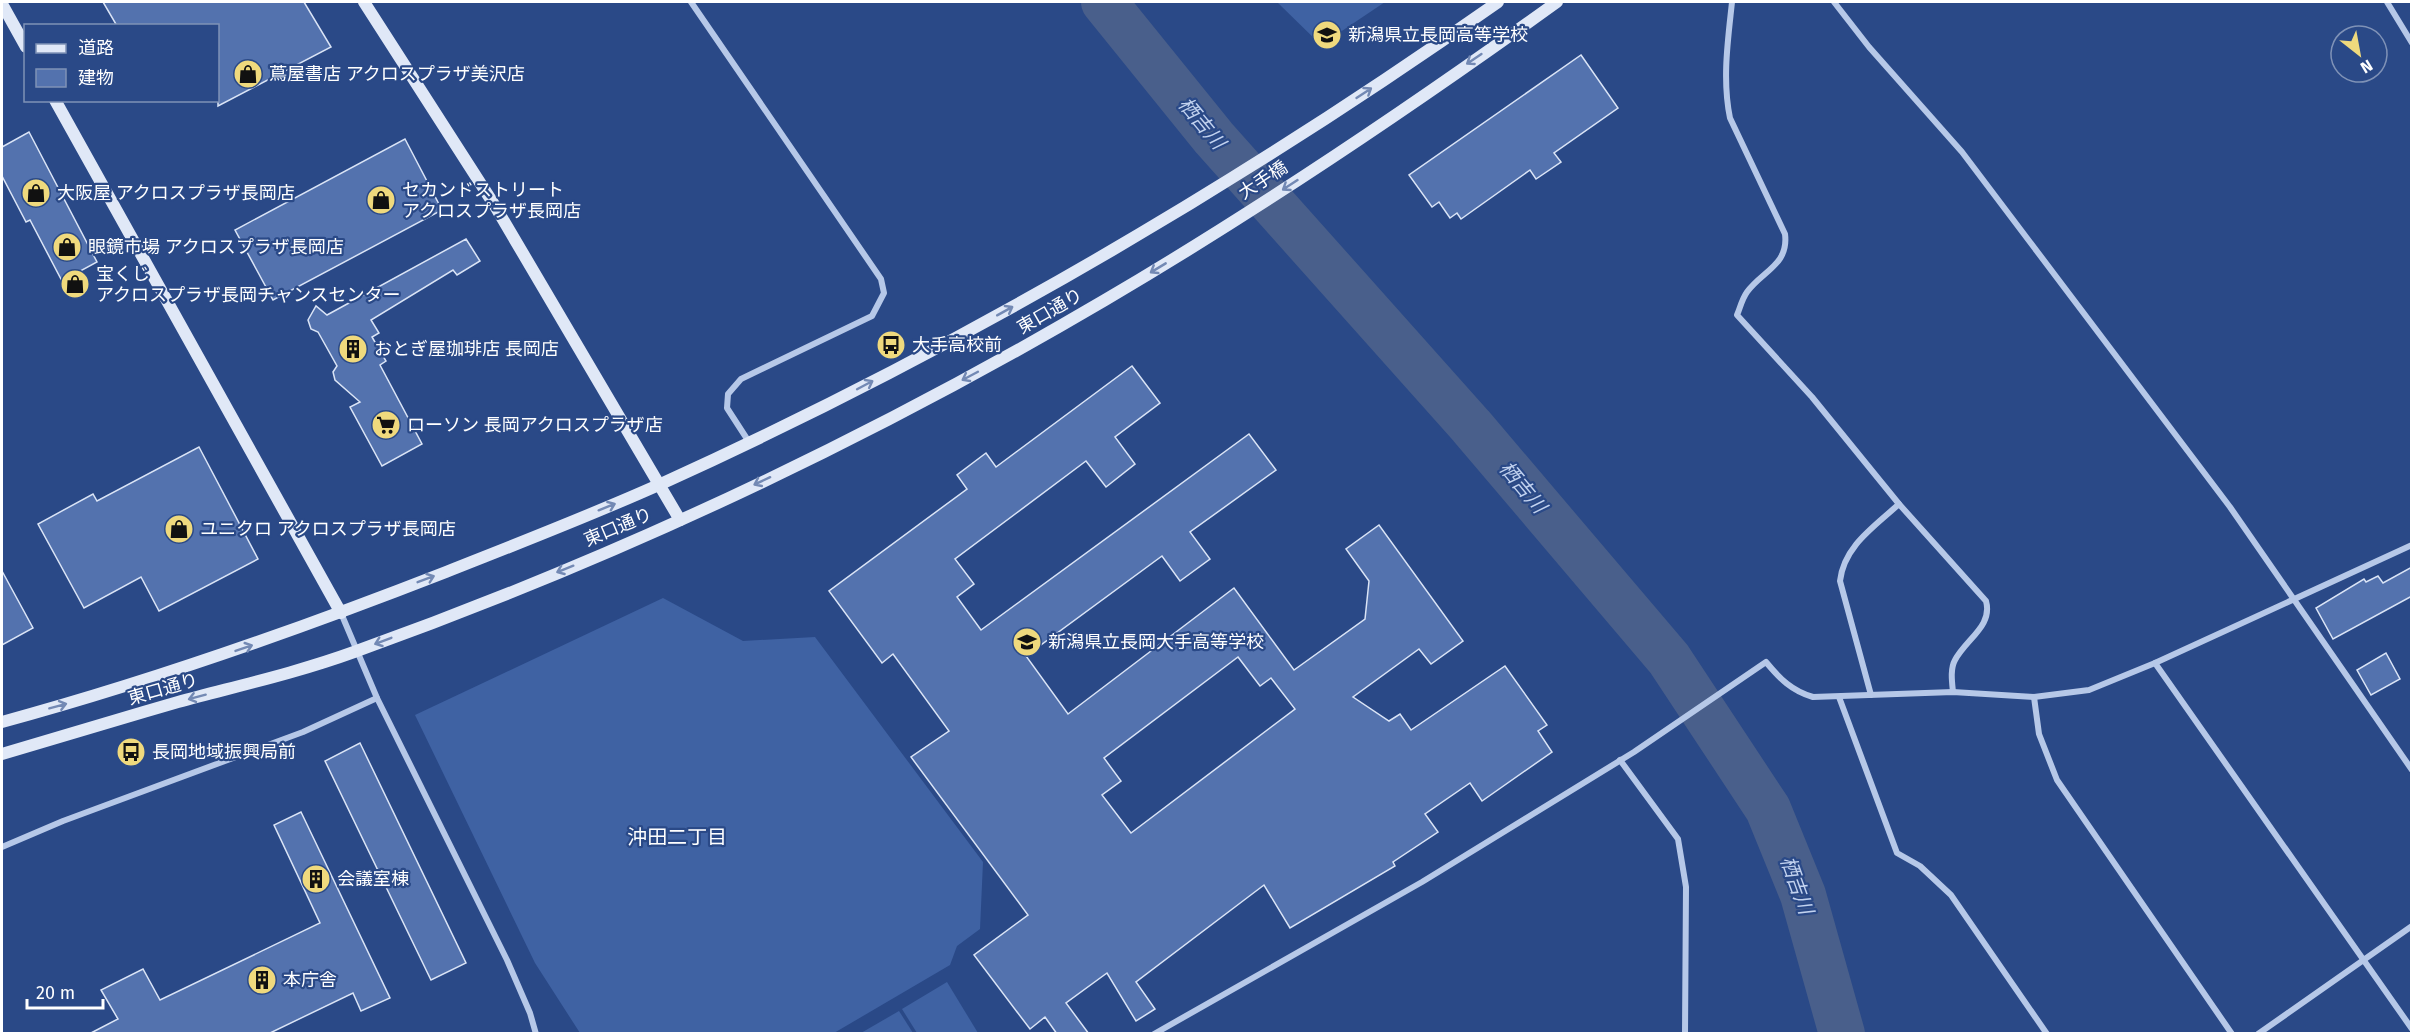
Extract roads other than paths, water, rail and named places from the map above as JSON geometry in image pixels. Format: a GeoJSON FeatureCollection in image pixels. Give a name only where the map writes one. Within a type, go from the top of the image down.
{"type":"FeatureCollection","features":[{"type":"Feature","properties":{"kind":"street"},"geometry":{"type":"LineString","coordinates":[[364,2],[495,206],[680,520]]}},
{"type":"Feature","properties":{"kind":"street"},"geometry":{"type":"LineString","coordinates":[[690,2],[881,279],[884,293],[872,316],[741,379],[728,394],[727,408],[749,443]]}},
{"type":"Feature","properties":{"kind":"street","name":"大手橋"},"geometry":{"type":"LineString","coordinates":[[1184,208],[1426,52],[1498,2]]}},
{"type":"Feature","properties":{"kind":"street","name":"大手橋"},"geometry":{"type":"LineString","coordinates":[[1208,238],[1339,153],[1557,2]]}},
{"type":"Feature","properties":{"kind":"street"},"geometry":{"type":"LineString","coordinates":[[1732,2],[1726,54],[1726,86],[1730,118],[1785,234],[1786,247],[1777,262],[1746,293],[1737,315],[1812,397],[1899,504],[1986,601],[1989,612],[1985,623],[1954,662],[1953,692]]}},
{"type":"Feature","properties":{"kind":"street"},"geometry":{"type":"LineString","coordinates":[[1834,2],[1869,47],[1962,152],[2230,507],[2412,770]]}},
{"type":"Feature","properties":{"kind":"street"},"geometry":{"type":"LineString","coordinates":[[2387,2],[2412,42]]}},
{"type":"Feature","properties":{"kind":"street"},"geometry":{"type":"LineString","coordinates":[[2,4],[24,43]]}},
{"type":"Feature","properties":{"kind":"street"},"geometry":{"type":"LineString","coordinates":[[56,102],[341,613],[378,698],[507,960],[530,1013],[536,1034]]}},
{"type":"Feature","properties":{"kind":"street","name":"東口通り"},"geometry":{"type":"LineString","coordinates":[[2,722],[97,696],[341,613],[659,485],[749,443],[991,319],[1184,208]]}},
{"type":"Feature","properties":{"kind":"street","name":"東口通り"},"geometry":{"type":"LineString","coordinates":[[2,754],[311,667],[358,651],[567,568],[680,520],[815,456],[977,372],[1104,301],[1208,238]]}},
{"type":"Feature","properties":{"kind":"street"},"geometry":{"type":"LineString","coordinates":[[1871,695],[1840,581],[1842,564],[1848,553],[1864,536],[1899,504]]}},
{"type":"Feature","properties":{"kind":"street"},"geometry":{"type":"LineString","coordinates":[[1154,1034],[1422,882],[1634,752],[1766,662],[1781,680],[1797,692],[1813,697],[1953,692],[2034,697],[2089,690],[2155,663],[2412,545]]}},
{"type":"Feature","properties":{"kind":"street"},"geometry":{"type":"LineString","coordinates":[[2155,663],[2412,1029]]}},
{"type":"Feature","properties":{"kind":"street"},"geometry":{"type":"LineString","coordinates":[[1839,697],[1897,853],[1920,866],[1951,895],[2047,1034]]}},
{"type":"Feature","properties":{"kind":"street"},"geometry":{"type":"LineString","coordinates":[[2034,697],[2039,734],[2057,780],[2232,1034]]}},
{"type":"Feature","properties":{"kind":"street"},"geometry":{"type":"LineString","coordinates":[[2,847],[63,821],[303,732],[378,698]]}},
{"type":"Feature","properties":{"kind":"street"},"geometry":{"type":"LineString","coordinates":[[1620,760],[1678,839],[1686,888],[1685,1034]]}},
{"type":"Feature","properties":{"kind":"street"},"geometry":{"type":"LineString","coordinates":[[2258,1034],[2412,926]]}},
{"type":"Feature","properties":{"kind":"waterway","name":"栖吉川"},"geometry":{"type":"LineString","coordinates":[[1104,2],[1214,138],[1471,426],[1669,659],[1768,809],[1803,895],[1842,1034]]}},
{"type":"Feature","properties":{"kind":"place","name":"新潟県立長岡高等学校"},"geometry":{"type":"Point","coordinates":[1327,35]}},
{"type":"Feature","properties":{"kind":"place","name":"蔦屋書店 アクロスプラザ美沢店"},"geometry":{"type":"Point","coordinates":[248,74]}},
{"type":"Feature","properties":{"kind":"place","name":"大阪屋 アクロスプラザ長岡店"},"geometry":{"type":"Point","coordinates":[36,193]}},
{"type":"Feature","properties":{"kind":"place","name":"セカンドストリート アクロスプラザ長岡店"},"geometry":{"type":"Point","coordinates":[381,200]}},
{"type":"Feature","properties":{"kind":"place","name":"眼鏡市場 アクロスプラザ長岡店"},"geometry":{"type":"Point","coordinates":[67,247]}},
{"type":"Feature","properties":{"kind":"place","name":"宝くじ アクロスプラザ長岡チャンスセンター"},"geometry":{"type":"Point","coordinates":[75,284]}},
{"type":"Feature","properties":{"kind":"place","name":"大手高校前"},"geometry":{"type":"Point","coordinates":[891,345]}},
{"type":"Feature","properties":{"kind":"place","name":"おとぎ屋珈琲店 長岡店"},"geometry":{"type":"Point","coordinates":[353,349]}},
{"type":"Feature","properties":{"kind":"place","name":"ローソン 長岡アクロスプラザ店"},"geometry":{"type":"Point","coordinates":[386,425]}},
{"type":"Feature","properties":{"kind":"place","name":"ユニクロ アクロスプラザ長岡店"},"geometry":{"type":"Point","coordinates":[179,529]}},
{"type":"Feature","properties":{"kind":"place","name":"新潟県立長岡大手高等学校"},"geometry":{"type":"Point","coordinates":[1027,642]}},
{"type":"Feature","properties":{"kind":"place","name":"長岡地域振興局前"},"geometry":{"type":"Point","coordinates":[131,752]}},
{"type":"Feature","properties":{"kind":"place","name":"会議室棟"},"geometry":{"type":"Point","coordinates":[316,879]}},
{"type":"Feature","properties":{"kind":"place","name":"本庁舎"},"geometry":{"type":"Point","coordinates":[262,980]}},
{"type":"Feature","properties":{"kind":"district","name":"沖田二丁目"},"geometry":{"type":"Point","coordinates":[677,837]}}]}
